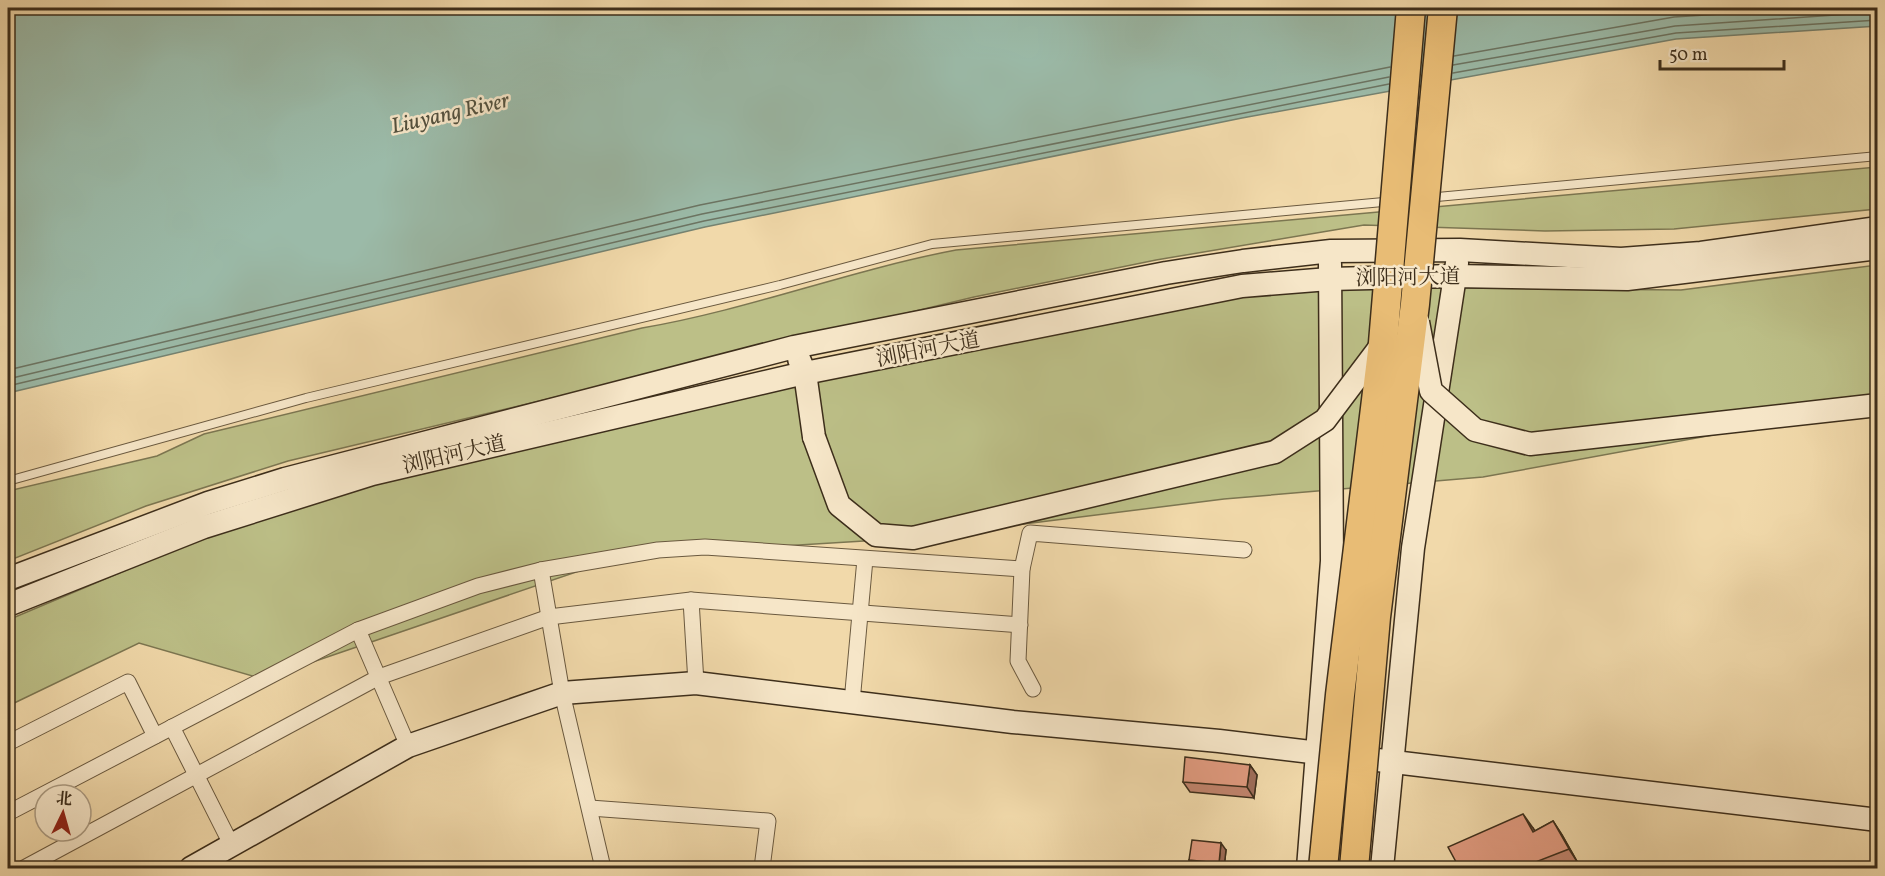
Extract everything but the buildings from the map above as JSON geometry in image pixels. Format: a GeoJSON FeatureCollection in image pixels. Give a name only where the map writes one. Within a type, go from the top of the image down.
{"type":"FeatureCollection","features":[{"type":"Feature","properties":{"kind":"highway"},"geometry":{"type":"LineString","coordinates":[[1323,868],[1340,695],[1383,343],[1411,8]]}},
{"type":"Feature","properties":{"kind":"highway"},"geometry":{"type":"LineString","coordinates":[[1354,868],[1376,617],[1415,304],[1443,8]]}},
{"type":"Feature","properties":{"kind":"main road","name":"浏阳河大道"},"geometry":{"type":"LineString","coordinates":[[8,579],[208,503],[285,478],[794,347],[1166,273],[1331,251],[1460,250],[1621,259],[1701,253],[1878,228]]}},
{"type":"Feature","properties":{"kind":"main road","name":"浏阳河大道"},"geometry":{"type":"LineString","coordinates":[[8,605],[204,527],[372,474],[805,373],[1242,286],[1329,279],[1454,276],[1626,279],[1878,248]]}},
{"type":"Feature","properties":{"kind":"main road"},"geometry":{"type":"LineString","coordinates":[[1382,868],[1413,548],[1454,276],[1460,250]]}},
{"type":"Feature","properties":{"kind":"main road"},"geometry":{"type":"LineString","coordinates":[[1308,868],[1332,561],[1329,279],[1331,251]]}},
{"type":"Feature","properties":{"kind":"main road"},"geometry":{"type":"LineString","coordinates":[[1415,304],[1431,391],[1475,430],[1530,444],[1878,405]]}},
{"type":"Feature","properties":{"kind":"main road"},"geometry":{"type":"LineString","coordinates":[[794,347],[805,373],[814,437],[839,505],[876,535],[913,538],[1275,452],[1325,420],[1383,343]]}},
{"type":"Feature","properties":{"kind":"main road"},"geometry":{"type":"LineString","coordinates":[[193,868],[408,746],[562,693],[696,683],[1392,761],[1878,820]]}},
{"type":"Feature","properties":{"kind":"street"},"geometry":{"type":"LineString","coordinates":[[1033,689],[1018,661],[1022,569],[1030,533],[1244,550]]}},
{"type":"Feature","properties":{"kind":"street"},"geometry":{"type":"LineString","coordinates":[[8,813],[358,630],[478,586],[541,570],[658,550],[705,547],[1022,569]]}},
{"type":"Feature","properties":{"kind":"street"},"geometry":{"type":"LineString","coordinates":[[852,702],[865,559]]}},
{"type":"Feature","properties":{"kind":"street"},"geometry":{"type":"LineString","coordinates":[[541,570],[562,693],[603,868]]}},
{"type":"Feature","properties":{"kind":"street"},"geometry":{"type":"LineString","coordinates":[[24,868],[379,677],[549,617],[691,600],[1020,625]]}},
{"type":"Feature","properties":{"kind":"street"},"geometry":{"type":"LineString","coordinates":[[691,600],[696,683]]}},
{"type":"Feature","properties":{"kind":"street"},"geometry":{"type":"LineString","coordinates":[[358,630],[408,746]]}},
{"type":"Feature","properties":{"kind":"street"},"geometry":{"type":"LineString","coordinates":[[8,743],[128,682],[154,736]]}},
{"type":"Feature","properties":{"kind":"street"},"geometry":{"type":"LineString","coordinates":[[172,727],[232,846]]}},
{"type":"Feature","properties":{"kind":"street"},"geometry":{"type":"LineString","coordinates":[[590,808],[768,821],[762,868]]}},
{"type":"Feature","properties":{"kind":"lane"},"geometry":{"type":"LineString","coordinates":[[8,481],[306,398],[780,285],[932,244],[1878,156]]}},
{"type":"Feature","properties":{"kind":"green space"},"geometry":{"type":"Polygon","coordinates":[[[1877,167],[1877,209],[1674,229],[1545,231],[1364,225],[1156,260],[974,297],[288,461],[146,506],[8,561],[8,491],[157,456],[204,434],[721,311],[916,258],[956,250],[1877,167]]]}},
{"type":"Feature","properties":{"kind":"green space"},"geometry":{"type":"Polygon","coordinates":[[[1877,265],[1877,405],[1483,477],[1224,499],[913,538],[623,556],[263,679],[139,643],[8,706],[8,620],[297,498],[1242,286],[1681,290],[1877,265]]]}},
{"type":"Feature","properties":{"kind":"water","name":"Liuyang River"},"geometry":{"type":"Polygon","coordinates":[[[8,8],[1877,8],[1878,26],[1676,39],[1242,118],[705,227],[8,393],[8,8]]]}}]}
